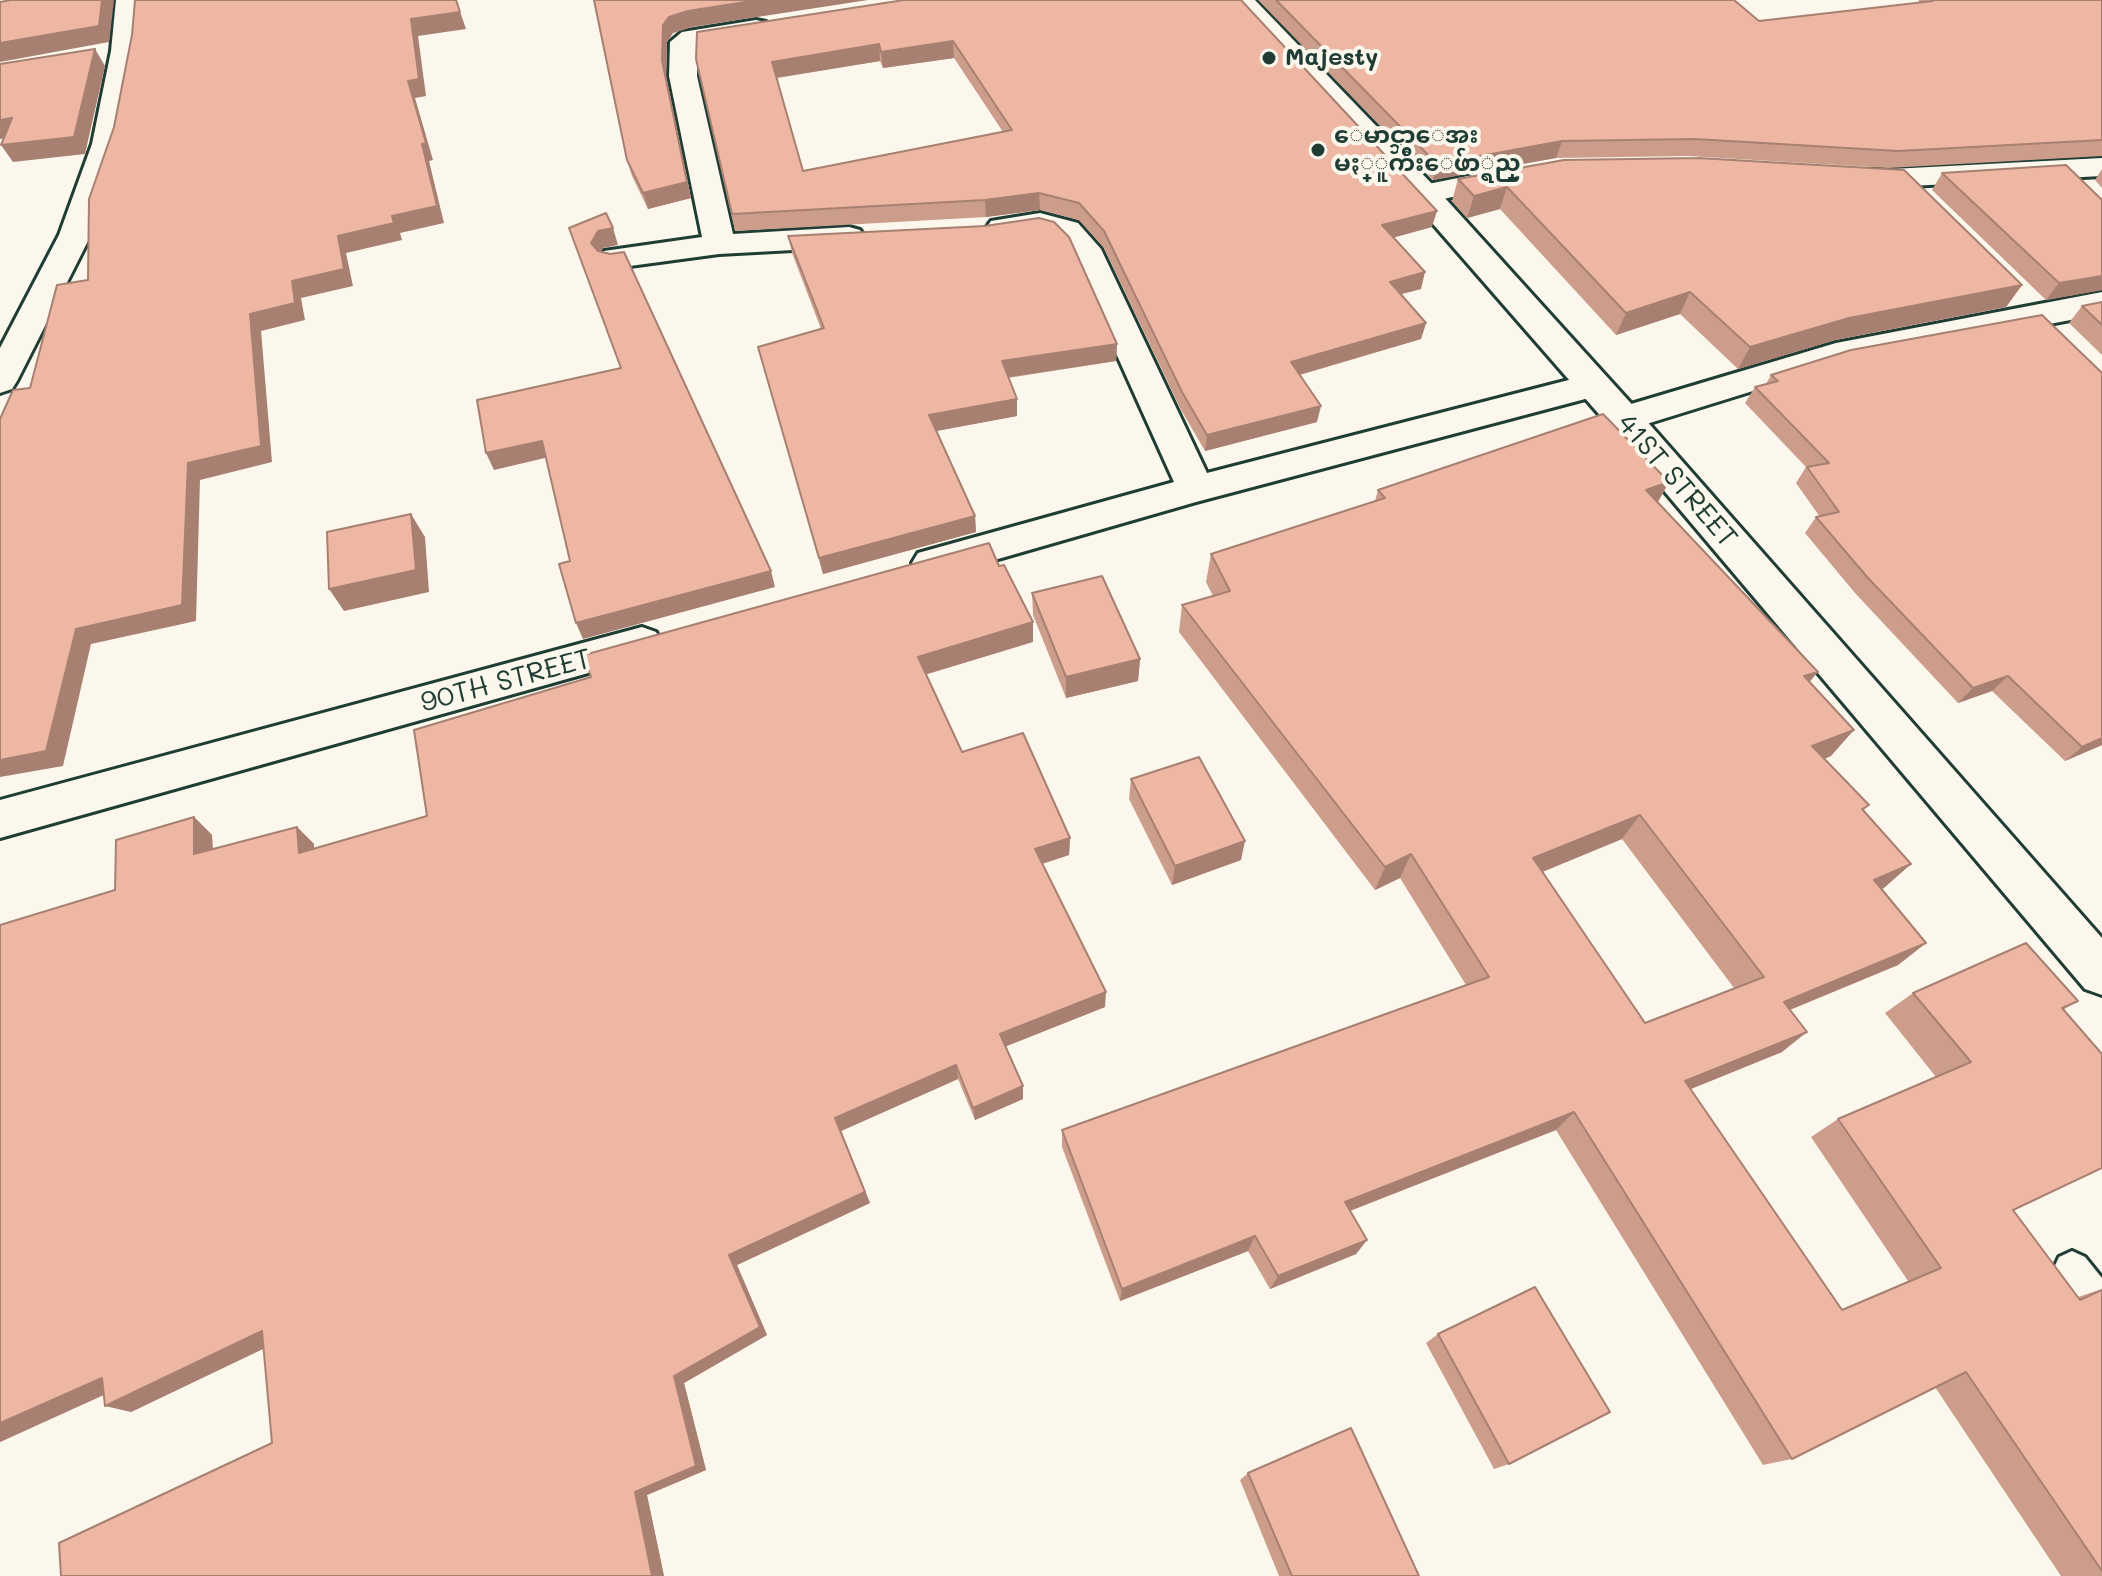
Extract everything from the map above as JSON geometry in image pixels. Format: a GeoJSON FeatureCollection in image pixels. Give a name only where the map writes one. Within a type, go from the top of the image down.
{"type":"FeatureCollection","features":[{"type":"Feature","properties":{"kind":"street"},"geometry":{"type":"LineString","coordinates":[[0,381],[75,235],[107,144],[125,51],[129,0]]}},
{"type":"Feature","properties":{"kind":"street","name":"41ST STREET"},"geometry":{"type":"LineString","coordinates":[[1240,0],[1424,194],[1624,419],[2102,973]]}},
{"type":"Feature","properties":{"kind":"street"},"geometry":{"type":"LineString","coordinates":[[719,244],[683,76],[684,42],[724,22],[788,23]]}},
{"type":"Feature","properties":{"kind":"street"},"geometry":{"type":"LineString","coordinates":[[94,56],[125,51]]}},
{"type":"Feature","properties":{"kind":"street"},"geometry":{"type":"LineString","coordinates":[[1820,178],[1900,180],[2102,167]]}},
{"type":"Feature","properties":{"kind":"street"},"geometry":{"type":"LineString","coordinates":[[2064,170],[2092,198]]}},
{"type":"Feature","properties":{"kind":"street"},"geometry":{"type":"LineString","coordinates":[[1424,194],[1544,171]]}},
{"type":"Feature","properties":{"kind":"street"},"geometry":{"type":"LineString","coordinates":[[1900,180],[1931,211]]}},
{"type":"Feature","properties":{"kind":"street"},"geometry":{"type":"LineString","coordinates":[[970,231],[1040,222],[1067,230],[1085,249],[1196,489]]}},
{"type":"Feature","properties":{"kind":"street"},"geometry":{"type":"LineString","coordinates":[[615,258],[719,244],[876,236]]}},
{"type":"Feature","properties":{"kind":"street"},"geometry":{"type":"LineString","coordinates":[[1624,419],[1836,354],[2102,303]]}},
{"type":"Feature","properties":{"kind":"street"},"geometry":{"type":"LineString","coordinates":[[897,572],[1196,489],[1592,386]]}},
{"type":"Feature","properties":{"kind":"street","name":"90TH STREET"},"geometry":{"type":"LineString","coordinates":[[0,819],[685,631]]}},
{"type":"Feature","properties":{"kind":"lane"},"geometry":{"type":"LineString","coordinates":[[2072,1270],[2102,1309]]}},
{"type":"Feature","properties":{"kind":"building"},"geometry":{"type":"Polygon","coordinates":[[[102,0],[99,26],[0,43],[0,2],[102,0]]]}},
{"type":"Feature","properties":{"kind":"building"},"geometry":{"type":"Polygon","coordinates":[[[135,0],[456,0],[460,12],[411,19],[419,79],[408,81],[426,143],[422,144],[437,206],[392,216],[394,223],[338,236],[344,269],[292,281],[295,303],[250,314],[261,446],[188,463],[182,605],[76,629],[46,751],[0,760],[0,419],[13,390],[30,388],[57,285],[88,280],[89,199],[114,127],[132,35],[135,0]]]}},
{"type":"Feature","properties":{"kind":"building"},"geometry":{"type":"Polygon","coordinates":[[[594,0],[758,0],[688,11],[669,17],[663,25],[662,60],[687,182],[643,193],[627,160],[594,0]]]}},
{"type":"Feature","properties":{"kind":"building"},"geometry":{"type":"Polygon","coordinates":[[[904,0],[1241,0],[1437,211],[1382,225],[1425,272],[1390,282],[1426,323],[1291,362],[1321,406],[1207,435],[1182,392],[1104,231],[1079,203],[1039,193],[985,200],[732,214],[696,59],[697,32],[904,0]],[[953,41],[881,52],[879,44],[772,62],[803,171],[1012,130],[953,41]]]}},
{"type":"Feature","properties":{"kind":"building"},"geometry":{"type":"Polygon","coordinates":[[[1276,0],[1734,0],[1759,21],[1932,0],[2102,0],[2102,140],[1898,151],[1695,139],[1562,141],[1437,164],[1276,0]]]}},
{"type":"Feature","properties":{"kind":"building"},"geometry":{"type":"Polygon","coordinates":[[[95,49],[74,137],[1,145],[12,118],[0,120],[0,64],[95,49]]]}},
{"type":"Feature","properties":{"kind":"building"},"geometry":{"type":"Polygon","coordinates":[[[1698,158],[1904,170],[2022,285],[1849,318],[1750,347],[1690,292],[1626,313],[1507,187],[1474,196],[1458,179],[1564,160],[1698,158]]]}},
{"type":"Feature","properties":{"kind":"building"},"geometry":{"type":"Polygon","coordinates":[[[2066,165],[2102,200],[2102,276],[2059,283],[1942,173],[2066,165]]]}},
{"type":"Feature","properties":{"kind":"building"},"geometry":{"type":"Polygon","coordinates":[[[606,213],[613,228],[598,231],[591,243],[598,251],[610,254],[624,252],[771,571],[576,623],[559,564],[570,561],[542,441],[486,453],[477,400],[621,368],[569,228],[606,213]]]}},
{"type":"Feature","properties":{"kind":"building"},"geometry":{"type":"Polygon","coordinates":[[[1039,218],[1054,222],[1069,237],[1117,344],[1002,361],[1017,399],[929,415],[975,516],[819,558],[758,347],[824,328],[788,236],[985,226],[1039,218]]]}},
{"type":"Feature","properties":{"kind":"building"},"geometry":{"type":"Polygon","coordinates":[[[2102,302],[2102,325],[2082,306],[2102,302]]]}},
{"type":"Feature","properties":{"kind":"building"},"geometry":{"type":"Polygon","coordinates":[[[2042,315],[2102,373],[2102,738],[2082,747],[2008,676],[1973,688],[1868,578],[1816,517],[1839,512],[1807,467],[1829,463],[1755,387],[1778,381],[1771,375],[1851,350],[2042,315]]]}},
{"type":"Feature","properties":{"kind":"building"},"geometry":{"type":"Polygon","coordinates":[[[1603,414],[1669,482],[1646,490],[1818,672],[1804,676],[1854,730],[1812,746],[1869,805],[1862,809],[1911,864],[1874,880],[1926,943],[1784,1002],[1807,1032],[1685,1081],[1842,1310],[1941,1268],[1838,1119],[1971,1062],[1913,993],[2026,943],[2078,1001],[2062,1008],[2102,1054],[2102,1168],[2013,1210],[2080,1300],[2102,1290],[2102,1571],[1966,1372],[1792,1459],[1574,1112],[1345,1202],[1367,1240],[1278,1276],[1255,1236],[1122,1289],[1062,1130],[1489,977],[1411,854],[1385,867],[1182,605],[1230,591],[1211,554],[1385,498],[1378,490],[1603,414]],[[1640,815],[1533,858],[1645,1023],[1764,977],[1640,815]]]}},
{"type":"Feature","properties":{"kind":"building"},"geometry":{"type":"Polygon","coordinates":[[[411,514],[416,570],[329,589],[327,532],[411,514]]]}},
{"type":"Feature","properties":{"kind":"building"},"geometry":{"type":"Polygon","coordinates":[[[989,543],[999,566],[1004,565],[1033,622],[918,657],[962,752],[1023,733],[1070,838],[1035,849],[1106,992],[1000,1034],[1023,1086],[973,1108],[956,1065],[835,1118],[865,1192],[729,1255],[760,1327],[674,1376],[696,1466],[635,1492],[652,1576],[61,1576],[59,1543],[272,1443],[262,1331],[105,1406],[102,1378],[0,1423],[0,925],[115,890],[116,840],[194,817],[194,854],[297,827],[299,853],[427,816],[414,730],[591,677],[584,655],[989,543]]]}},
{"type":"Feature","properties":{"kind":"building"},"geometry":{"type":"Polygon","coordinates":[[[1102,576],[1140,659],[1066,677],[1032,593],[1102,576]]]}},
{"type":"Feature","properties":{"kind":"building"},"geometry":{"type":"Polygon","coordinates":[[[1199,757],[1245,841],[1175,866],[1131,779],[1199,757]]]}},
{"type":"Feature","properties":{"kind":"building"},"geometry":{"type":"Polygon","coordinates":[[[1535,1287],[1610,1412],[1509,1464],[1438,1334],[1535,1287]]]}},
{"type":"Feature","properties":{"kind":"building"},"geometry":{"type":"Polygon","coordinates":[[[1351,1428],[1419,1576],[1292,1576],[1248,1473],[1351,1428]]]}},
{"type":"Feature","properties":{"kind":"place","name":"Majesty"},"geometry":{"type":"Point","coordinates":[1269,58]}},
{"type":"Feature","properties":{"kind":"place","name":"ေမာင္သာေအး မႏ္ူက်ီးေဖ်ာ္ရည္"},"geometry":{"type":"Point","coordinates":[1318,150]}}]}
